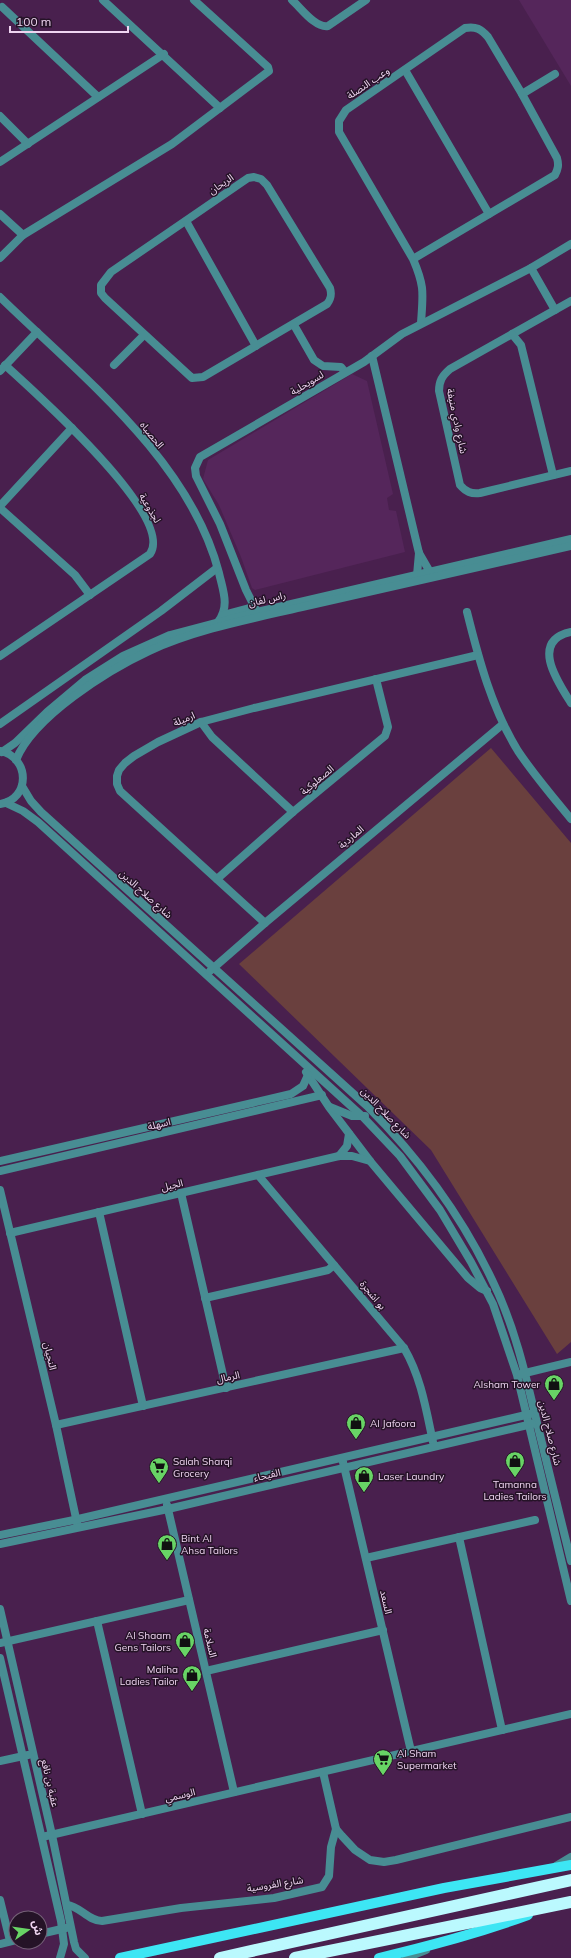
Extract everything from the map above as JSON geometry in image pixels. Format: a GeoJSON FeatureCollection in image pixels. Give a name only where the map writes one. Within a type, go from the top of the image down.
{"type":"FeatureCollection","features":[{"type":"Feature","properties":{"kind":"highway"},"geometry":{"type":"LineString","coordinates":[[220,1958],[571,1880]]}},
{"type":"Feature","properties":{"kind":"highway"},"geometry":{"type":"LineString","coordinates":[[295,1958],[571,1902]]}},
{"type":"Feature","properties":{"kind":"main road"},"geometry":{"type":"LineString","coordinates":[[120,1958],[444,1888],[571,1865]]}},
{"type":"Feature","properties":{"kind":"main road"},"geometry":{"type":"LineString","coordinates":[[379,1958],[493,1928],[544,1908]]}},
{"type":"Feature","properties":{"kind":"street"},"geometry":{"type":"LineString","coordinates":[[9,0],[1,8],[98,98]]}},
{"type":"Feature","properties":{"kind":"street"},"geometry":{"type":"LineString","coordinates":[[103,0],[164,54],[220,108]]}},
{"type":"Feature","properties":{"kind":"street"},"geometry":{"type":"LineString","coordinates":[[0,258],[23,235],[172,144],[269,71],[268,67],[194,0]]}},
{"type":"Feature","properties":{"kind":"street"},"geometry":{"type":"LineString","coordinates":[[292,0],[323,27],[328,26],[366,0]]}},
{"type":"Feature","properties":{"kind":"street","name":"وعب النصلة"},"geometry":{"type":"LineString","coordinates":[[413,259],[555,175],[557,170],[558,164],[556,158],[522,94],[488,37],[476,28],[465,28],[346,110],[339,121],[339,132],[413,259],[423,284],[421,323]]}},
{"type":"Feature","properties":{"kind":"street"},"geometry":{"type":"LineString","coordinates":[[0,162],[164,54]]}},
{"type":"Feature","properties":{"kind":"street"},"geometry":{"type":"LineString","coordinates":[[405,70],[489,214]]}},
{"type":"Feature","properties":{"kind":"street"},"geometry":{"type":"LineString","coordinates":[[522,94],[555,74]]}},
{"type":"Feature","properties":{"kind":"street"},"geometry":{"type":"LineString","coordinates":[[0,116],[28,144]]}},
{"type":"Feature","properties":{"kind":"street","name":"الريحان"},"geometry":{"type":"LineString","coordinates":[[248,178],[261,179],[267,185],[332,294],[331,299],[327,304],[294,325],[203,378],[192,378],[144,335],[105,298],[101,292],[101,285],[111,272],[186,221],[248,178]]}},
{"type":"Feature","properties":{"kind":"street"},"geometry":{"type":"LineString","coordinates":[[0,214],[23,235]]}},
{"type":"Feature","properties":{"kind":"street"},"geometry":{"type":"LineString","coordinates":[[186,221],[256,346]]}},
{"type":"Feature","properties":{"kind":"street","name":"لسويحلية"},"geometry":{"type":"LineString","coordinates":[[255,609],[229,545],[196,472],[196,464],[200,458],[372,356],[402,334],[421,323],[531,268],[571,244]]}},
{"type":"Feature","properties":{"kind":"street"},"geometry":{"type":"LineString","coordinates":[[531,268],[555,310]]}},
{"type":"Feature","properties":{"kind":"street","name":"الحصباه"},"geometry":{"type":"LineString","coordinates":[[0,297],[128,420],[155,453],[191,508],[210,547],[226,604],[220,618]]}},
{"type":"Feature","properties":{"kind":"street","name":"شارع وادي منيفة"},"geometry":{"type":"LineString","coordinates":[[571,301],[450,369],[442,376],[439,383],[439,391],[460,485],[465,491],[473,494],[480,493],[571,471]]}},
{"type":"Feature","properties":{"kind":"street"},"geometry":{"type":"LineString","coordinates":[[294,325],[314,360],[323,366],[341,367],[344,372]]}},
{"type":"Feature","properties":{"kind":"street","name":"لجذوعية"},"geometry":{"type":"LineString","coordinates":[[0,656],[150,554],[153,549],[153,534],[151,526],[129,492],[107,464],[72,428],[3,368],[37,332]]}},
{"type":"Feature","properties":{"kind":"street"},"geometry":{"type":"LineString","coordinates":[[512,334],[521,345],[553,475]]}},
{"type":"Feature","properties":{"kind":"street"},"geometry":{"type":"LineString","coordinates":[[114,365],[144,335]]}},
{"type":"Feature","properties":{"kind":"street"},"geometry":{"type":"LineString","coordinates":[[372,356],[419,553],[430,572]]}},
{"type":"Feature","properties":{"kind":"street"},"geometry":{"type":"LineString","coordinates":[[72,428],[0,507],[75,575],[90,594]]}},
{"type":"Feature","properties":{"kind":"street","name":"راس لفان"},"geometry":{"type":"LineString","coordinates":[[1,752],[14,743],[47,712],[86,680],[124,656],[170,635],[220,618],[255,609],[417,575],[571,539]]}},
{"type":"Feature","properties":{"kind":"street","name":"راس لفان"},"geometry":{"type":"LineString","coordinates":[[16,760],[22,748],[31,736],[88,686],[126,662],[174,641],[281,612],[571,546]]}},
{"type":"Feature","properties":{"kind":"street"},"geometry":{"type":"LineString","coordinates":[[417,575],[419,553]]}},
{"type":"Feature","properties":{"kind":"street"},"geometry":{"type":"LineString","coordinates":[[0,724],[161,611],[217,568]]}},
{"type":"Feature","properties":{"kind":"street"},"geometry":{"type":"LineString","coordinates":[[467,612],[478,655],[503,724],[518,751],[571,819]]}},
{"type":"Feature","properties":{"kind":"street"},"geometry":{"type":"LineString","coordinates":[[571,632],[562,634],[556,638],[551,644],[548,659],[571,703]]}},
{"type":"Feature","properties":{"kind":"street","name":"ارميلة"},"geometry":{"type":"LineString","coordinates":[[265,923],[120,790],[117,784],[119,770],[134,756],[158,742],[201,722],[478,655]]}},
{"type":"Feature","properties":{"kind":"street","name":"الصعلوكية"},"geometry":{"type":"LineString","coordinates":[[217,879],[293,812],[385,736],[388,727],[376,679]]}},
{"type":"Feature","properties":{"kind":"street"},"geometry":{"type":"LineString","coordinates":[[201,722],[212,737],[293,812]]}},
{"type":"Feature","properties":{"kind":"street","name":"الماردية"},"geometry":{"type":"LineString","coordinates":[[207,975],[265,923],[503,724]]}},
{"type":"Feature","properties":{"kind":"street"},"geometry":{"type":"LineString","coordinates":[[1,752],[16,760],[22,769],[22,786],[16,796],[3,804]]}},
{"type":"Feature","properties":{"kind":"street","name":"شارع صلاح الدين"},"geometry":{"type":"LineString","coordinates":[[22,786],[31,801],[41,812],[367,1106],[395,1135],[435,1187],[478,1253],[496,1287],[526,1372],[571,1561]]}},
{"type":"Feature","properties":{"kind":"street","name":"شارع صلاح الدين"},"geometry":{"type":"LineString","coordinates":[[3,804],[23,811],[38,822],[363,1117],[400,1156],[440,1210],[487,1291],[516,1375],[571,1601]]}},
{"type":"Feature","properties":{"kind":"street","name":"شارع صلاح الدين"},"geometry":{"type":"LineString","coordinates":[[299,1059],[329,1107],[370,1161],[468,1278],[487,1291]]}},
{"type":"Feature","properties":{"kind":"street","name":"اسهلة"},"geometry":{"type":"LineString","coordinates":[[0,1161],[291,1094],[303,1086],[308,1075]]}},
{"type":"Feature","properties":{"kind":"street","name":"اسهلة"},"geometry":{"type":"LineString","coordinates":[[0,1171],[322,1095]]}},
{"type":"Feature","properties":{"kind":"street"},"geometry":{"type":"LineString","coordinates":[[329,1107],[352,1116],[363,1117],[368,1112],[367,1106]]}},
{"type":"Feature","properties":{"kind":"street"},"geometry":{"type":"LineString","coordinates":[[339,1156],[347,1146],[349,1134]]}},
{"type":"Feature","properties":{"kind":"street","name":"الجيل"},"geometry":{"type":"LineString","coordinates":[[10,1233],[339,1156],[352,1156],[370,1161]]}},
{"type":"Feature","properties":{"kind":"street","name":"بو اشجرة"},"geometry":{"type":"LineString","coordinates":[[258,1175],[404,1348],[414,1365],[435,1448]]}},
{"type":"Feature","properties":{"kind":"street","name":"النجيان"},"geometry":{"type":"LineString","coordinates":[[0,1190],[56,1425],[78,1528]]}},
{"type":"Feature","properties":{"kind":"street"},"geometry":{"type":"LineString","coordinates":[[181,1193],[226,1388]]}},
{"type":"Feature","properties":{"kind":"street"},"geometry":{"type":"LineString","coordinates":[[98,1212],[143,1406]]}},
{"type":"Feature","properties":{"kind":"street"},"geometry":{"type":"LineString","coordinates":[[205,1298],[328,1270],[334,1265]]}},
{"type":"Feature","properties":{"kind":"street"},"geometry":{"type":"LineString","coordinates":[[487,1291],[496,1287]]}},
{"type":"Feature","properties":{"kind":"street","name":"الرمال"},"geometry":{"type":"LineString","coordinates":[[56,1425],[404,1348]]}},
{"type":"Feature","properties":{"kind":"street"},"geometry":{"type":"LineString","coordinates":[[516,1375],[571,1362]]}},
{"type":"Feature","properties":{"kind":"street","name":"الفيحاء"},"geometry":{"type":"LineString","coordinates":[[0,1535],[77,1519],[535,1413]]}},
{"type":"Feature","properties":{"kind":"street","name":"الفيحاء"},"geometry":{"type":"LineString","coordinates":[[0,1544],[168,1509],[537,1423]]}},
{"type":"Feature","properties":{"kind":"street","name":"السعد"},"geometry":{"type":"LineString","coordinates":[[342,1458],[411,1751]]}},
{"type":"Feature","properties":{"kind":"street","name":"السلامة"},"geometry":{"type":"LineString","coordinates":[[166,1498],[234,1792]]}},
{"type":"Feature","properties":{"kind":"street"},"geometry":{"type":"LineString","coordinates":[[366,1558],[534,1520]]}},
{"type":"Feature","properties":{"kind":"street"},"geometry":{"type":"LineString","coordinates":[[459,1537],[502,1730]]}},
{"type":"Feature","properties":{"kind":"street"},"geometry":{"type":"LineString","coordinates":[[4,1642],[189,1600]]}},
{"type":"Feature","properties":{"kind":"street","name":"عقبة بن نافع"},"geometry":{"type":"LineString","coordinates":[[0,1609],[4,1642],[33,1754],[67,1905],[67,1928],[60,1958]]}},
{"type":"Feature","properties":{"kind":"street"},"geometry":{"type":"LineString","coordinates":[[98,1621],[142,1814]]}},
{"type":"Feature","properties":{"kind":"street"},"geometry":{"type":"LineString","coordinates":[[206,1671],[383,1630]]}},
{"type":"Feature","properties":{"kind":"street","name":"عقبة بن نافع"},"geometry":{"type":"LineString","coordinates":[[0,1658],[50,1873],[67,1928],[76,1949],[85,1958]]}},
{"type":"Feature","properties":{"kind":"street","name":"الوسمي"},"geometry":{"type":"LineString","coordinates":[[42,1837],[571,1714]]}},
{"type":"Feature","properties":{"kind":"street"},"geometry":{"type":"LineString","coordinates":[[0,1761],[33,1754]]}},
{"type":"Feature","properties":{"kind":"street"},"geometry":{"type":"LineString","coordinates":[[323,1772],[336,1829],[348,1843],[370,1860],[384,1862],[571,1817]]}},
{"type":"Feature","properties":{"kind":"street","name":"شارع الفروسية"},"geometry":{"type":"LineString","coordinates":[[67,1905],[74,1906],[92,1918],[102,1920],[181,1908],[274,1898],[314,1889],[322,1886],[329,1876],[331,1847],[336,1829]]}},
{"type":"Feature","properties":{"kind":"street"},"geometry":{"type":"LineString","coordinates":[[544,1870],[558,1865],[571,1857]]}},
{"type":"Feature","properties":{"kind":"street"},"geometry":{"type":"LineString","coordinates":[[50,1873],[59,1871]]}},
{"type":"Feature","properties":{"kind":"street"},"geometry":{"type":"LineString","coordinates":[[0,1900],[8,1925]]}},
{"type":"Feature","properties":{"kind":"street"},"geometry":{"type":"LineString","coordinates":[[48,1932],[67,1928]]}},
{"type":"Feature","properties":{"kind":"street"},"geometry":{"type":"LineString","coordinates":[[406,1958],[452,1940]]}},
{"type":"Feature","properties":{"kind":"shaded area"},"geometry":{"type":"Polygon","coordinates":[[[519,0],[571,0],[571,86],[519,0]]]}},
{"type":"Feature","properties":{"kind":"shaded area"},"geometry":{"type":"Polygon","coordinates":[[[352,374],[367,381],[393,494],[387,498],[389,510],[396,511],[405,552],[255,590],[252,588],[241,557],[219,505],[203,479],[208,460],[352,374]]]}},
{"type":"Feature","properties":{"kind":"shaded area"},"geometry":{"type":"Polygon","coordinates":[[[491,748],[571,843],[571,1342],[557,1354],[431,1150],[239,964],[491,748]]]}},
{"type":"Feature","properties":{"kind":"place","name":"Alsham Tower"},"geometry":{"type":"Point","coordinates":[554,1401]}},
{"type":"Feature","properties":{"kind":"place","name":"Al Jafoora"},"geometry":{"type":"Point","coordinates":[356,1440]}},
{"type":"Feature","properties":{"kind":"place","name":"Tamanna Ladies Tailors"},"geometry":{"type":"Point","coordinates":[515,1478]}},
{"type":"Feature","properties":{"kind":"place","name":"Salah Sharqi Grocery"},"geometry":{"type":"Point","coordinates":[159,1484]}},
{"type":"Feature","properties":{"kind":"place","name":"Laser Laundry"},"geometry":{"type":"Point","coordinates":[364,1493]}},
{"type":"Feature","properties":{"kind":"place","name":"Bint Al Ahsa Tailors"},"geometry":{"type":"Point","coordinates":[167,1561]}},
{"type":"Feature","properties":{"kind":"place","name":"Al Shaam Gens Tailors"},"geometry":{"type":"Point","coordinates":[185,1658]}},
{"type":"Feature","properties":{"kind":"place","name":"Maliha Ladies Tailor"},"geometry":{"type":"Point","coordinates":[192,1692]}},
{"type":"Feature","properties":{"kind":"place","name":"Al Sham Supermarket"},"geometry":{"type":"Point","coordinates":[383,1776]}}]}
